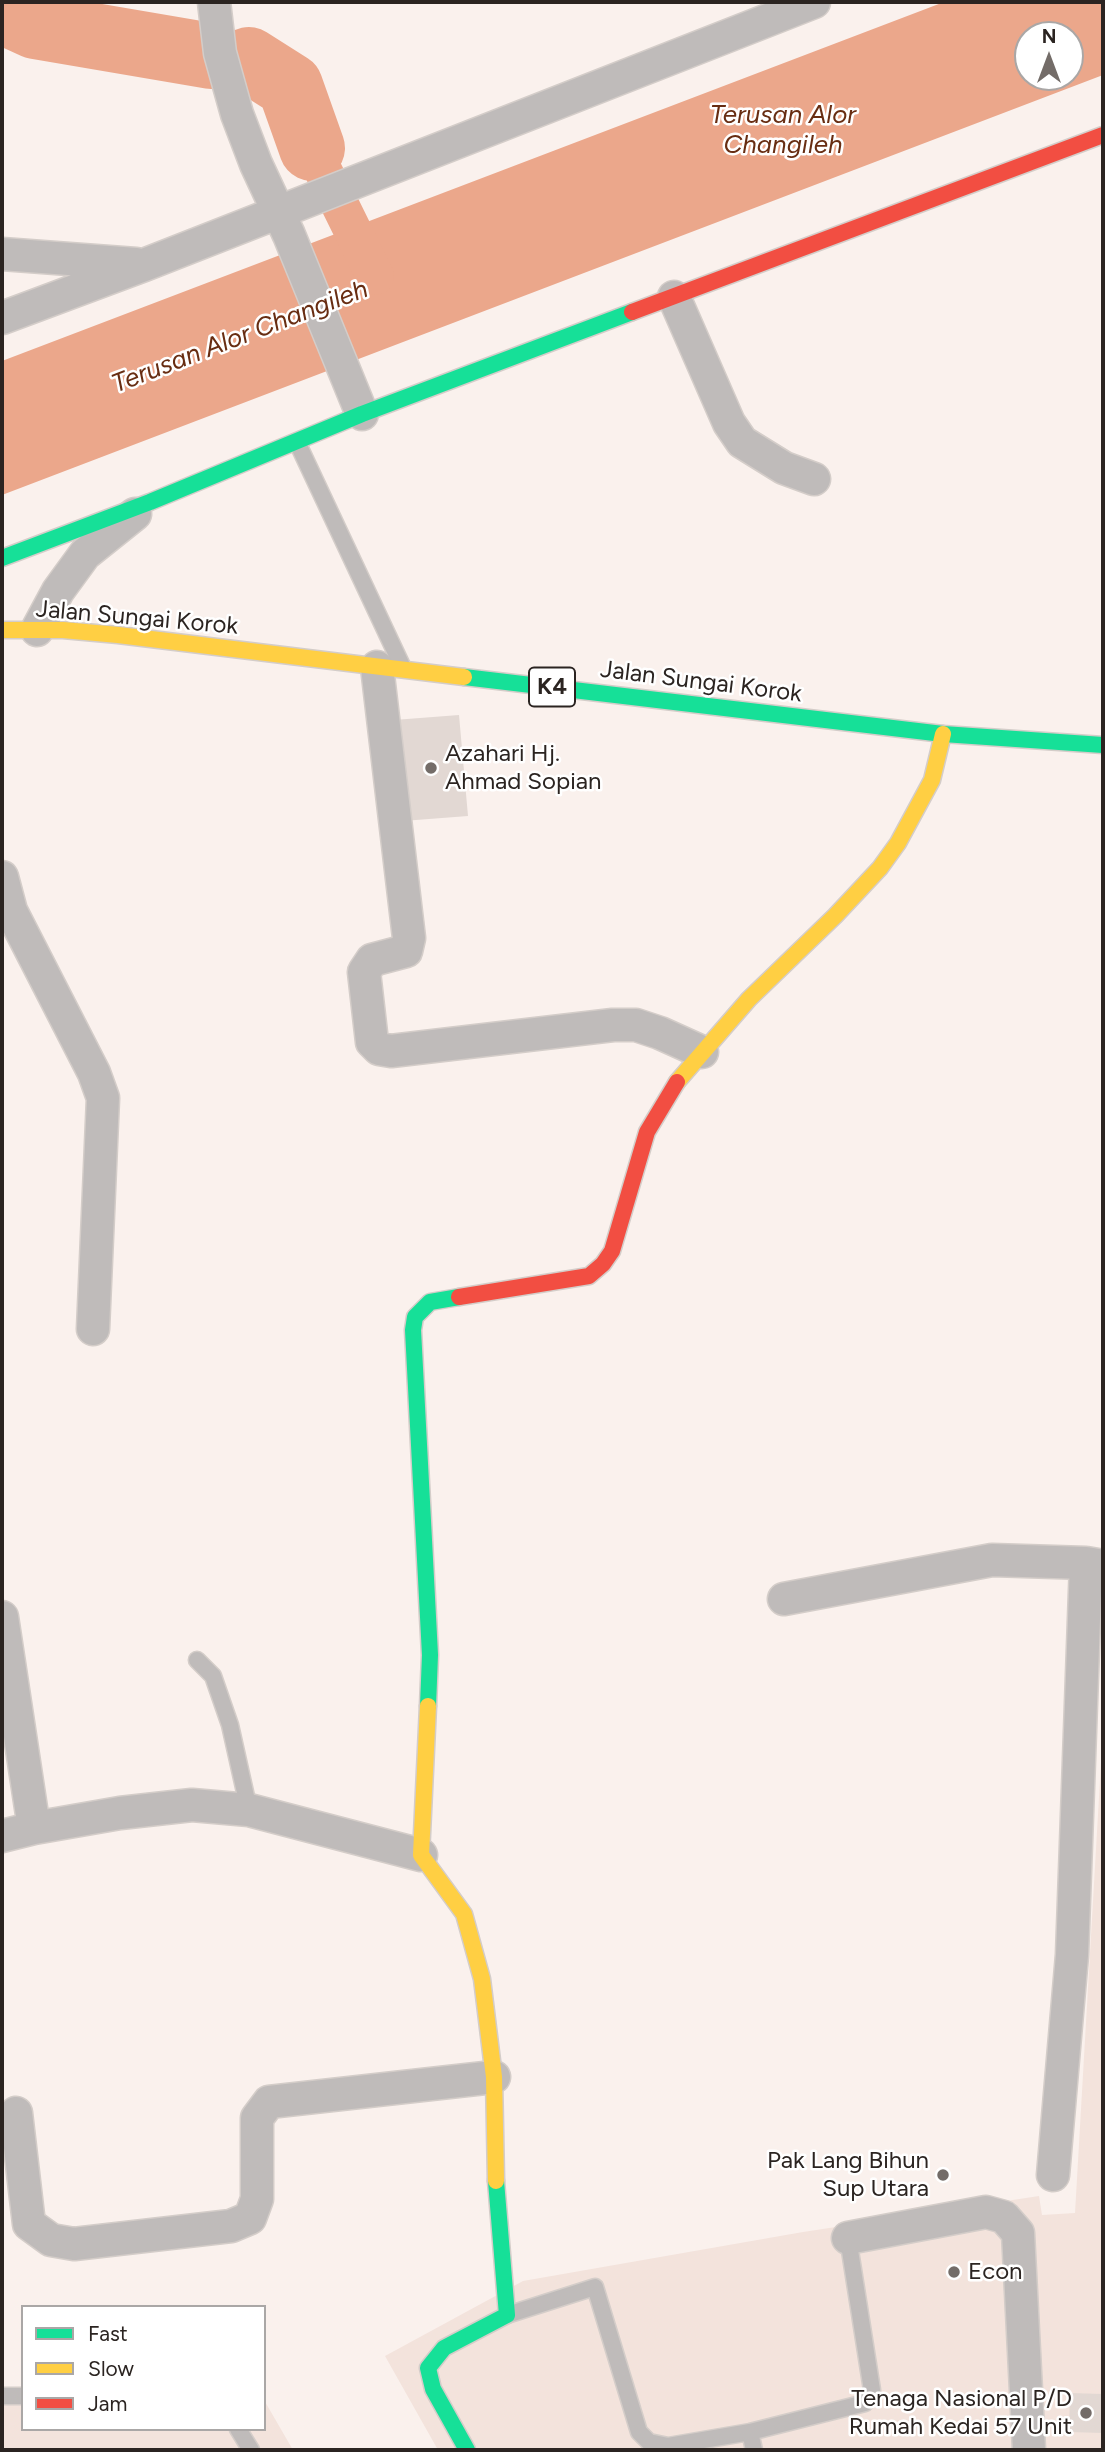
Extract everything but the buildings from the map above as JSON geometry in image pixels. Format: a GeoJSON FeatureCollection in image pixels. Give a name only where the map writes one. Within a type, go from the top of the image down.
{"type":"FeatureCollection","features":[{"type":"Feature","properties":{"kind":"street"},"geometry":{"type":"LineString","coordinates":[[214,2],[220,53],[237,114],[362,414]]}},
{"type":"Feature","properties":{"kind":"street"},"geometry":{"type":"LineString","coordinates":[[2,318],[144,265],[283,223],[312,199],[371,174],[814,2]]}},
{"type":"Feature","properties":{"kind":"street"},"geometry":{"type":"LineString","coordinates":[[2,558],[150,502],[362,414],[1103,135]]}},
{"type":"Feature","properties":{"kind":"street"},"geometry":{"type":"LineString","coordinates":[[2,254],[144,265]]}},
{"type":"Feature","properties":{"kind":"street"},"geometry":{"type":"LineString","coordinates":[[674,296],[729,423],[743,442],[784,468],[814,479]]}},
{"type":"Feature","properties":{"kind":"street"},"geometry":{"type":"LineString","coordinates":[[37,630],[58,591],[85,554],[150,502]]}},
{"type":"Feature","properties":{"kind":"street","name":"Jalan Sungai Korok"},"geometry":{"type":"LineString","coordinates":[[2,630],[118,635],[943,734],[1103,745]]}},
{"type":"Feature","properties":{"kind":"street"},"geometry":{"type":"LineString","coordinates":[[390,669],[409,938],[406,951],[372,960],[364,972],[372,1042],[379,1049],[391,1051],[613,1025],[636,1026],[660,1033],[702,1052]]}},
{"type":"Feature","properties":{"kind":"street"},"geometry":{"type":"LineString","coordinates":[[458,2447],[433,2389],[428,2368],[444,2348],[507,2315],[496,2189],[494,2077],[482,1979],[464,1914],[421,1855],[430,1655],[413,1330],[415,1317],[430,1302],[589,1276],[603,1264],[612,1251],[647,1132],[673,1086],[748,999],[835,916],[880,868],[898,843],[932,780],[943,734]]}},
{"type":"Feature","properties":{"kind":"street"},"geometry":{"type":"LineString","coordinates":[[2,877],[11,911],[90,1064],[103,1098],[93,1329]]}},
{"type":"Feature","properties":{"kind":"street"},"geometry":{"type":"LineString","coordinates":[[784,1599],[992,1560],[1094,1564],[1072,1955],[1054,2175]]}},
{"type":"Feature","properties":{"kind":"street"},"geometry":{"type":"LineString","coordinates":[[2,1617],[34,1828]]}},
{"type":"Feature","properties":{"kind":"street"},"geometry":{"type":"LineString","coordinates":[[2,1836],[121,1813],[192,1805],[249,1810],[421,1855]]}},
{"type":"Feature","properties":{"kind":"street"},"geometry":{"type":"LineString","coordinates":[[16,2113],[29,2224],[51,2240],[74,2244],[231,2225],[250,2218],[257,2199],[257,2118],[269,2102],[494,2077]]}},
{"type":"Feature","properties":{"kind":"street"},"geometry":{"type":"LineString","coordinates":[[848,2238],[986,2212],[1004,2217],[1018,2233],[1029,2450]]}},
{"type":"Feature","properties":{"kind":"lane"},"geometry":{"type":"LineString","coordinates":[[297,442],[390,669]]}},
{"type":"Feature","properties":{"kind":"lane"},"geometry":{"type":"LineString","coordinates":[[197,1660],[213,1676],[230,1725],[249,1810]]}},
{"type":"Feature","properties":{"kind":"lane"},"geometry":{"type":"LineString","coordinates":[[507,2315],[595,2287],[639,2432],[649,2442],[668,2446],[750,2432],[864,2403],[869,2397],[872,2390],[848,2238]]}},
{"type":"Feature","properties":{"kind":"lane"},"geometry":{"type":"LineString","coordinates":[[2,2396],[21,2396]]}},
{"type":"Feature","properties":{"kind":"lane"},"geometry":{"type":"LineString","coordinates":[[239,2431],[251,2450]]}},
{"type":"Feature","properties":{"kind":"lane"},"geometry":{"type":"LineString","coordinates":[[750,2432],[754,2450]]}},
{"type":"Feature","properties":{"kind":"shaded area"},"geometry":{"type":"Polygon","coordinates":[[[1102,1745],[1103,2450],[438,2450],[385,2356],[523,2281],[803,2232],[1039,2196],[1042,2215],[1075,2213],[1102,1745]]]}},
{"type":"Feature","properties":{"kind":"shaded area"},"geometry":{"type":"Polygon","coordinates":[[[2,2391],[21,2391],[21,2431],[266,2431],[266,2403],[293,2450],[2,2450],[2,2391]]]}},
{"type":"Feature","properties":{"kind":"water","name":"Terusan Alor Changileh"},"geometry":{"type":"Polygon","coordinates":[[[944,2],[1103,2],[1103,75],[1084,82],[1084,21],[1014,21],[1014,91],[1061,91],[2,495],[2,361],[944,2]]]}},
{"type":"Feature","properties":{"kind":"waterway"},"geometry":{"type":"LineString","coordinates":[[2,11],[35,26],[211,56]]}},
{"type":"Feature","properties":{"kind":"waterway"},"geometry":{"type":"LineString","coordinates":[[249,60],[290,86],[312,148]]}},
{"type":"Feature","properties":{"kind":"waterway"},"geometry":{"type":"LineString","coordinates":[[312,148],[375,276]]}},
{"type":"Feature","properties":{"kind":"traffic: fast"},"geometry":{"type":"LineString","coordinates":[[2,558],[150,502],[362,414],[632,312]]}},
{"type":"Feature","properties":{"kind":"traffic: fast"},"geometry":{"type":"LineString","coordinates":[[464,677],[943,734],[1103,745]]}},
{"type":"Feature","properties":{"kind":"traffic: fast"},"geometry":{"type":"LineString","coordinates":[[428,1706],[430,1655],[413,1330],[415,1317],[430,1302],[459,1297]]}},
{"type":"Feature","properties":{"kind":"traffic: fast"},"geometry":{"type":"LineString","coordinates":[[467,2450],[433,2389],[428,2368],[444,2348],[507,2315],[496,2181]]}},
{"type":"Feature","properties":{"kind":"traffic: slow"},"geometry":{"type":"LineString","coordinates":[[2,630],[63,630],[118,635],[464,677]]}},
{"type":"Feature","properties":{"kind":"traffic: slow"},"geometry":{"type":"LineString","coordinates":[[677,1082],[749,999],[835,916],[880,868],[898,843],[932,780],[943,734]]}},
{"type":"Feature","properties":{"kind":"traffic: slow"},"geometry":{"type":"LineString","coordinates":[[428,1706],[421,1855],[464,1914],[482,1979],[494,2077],[496,2181]]}},
{"type":"Feature","properties":{"kind":"traffic: jam"},"geometry":{"type":"LineString","coordinates":[[632,312],[1103,135]]}},
{"type":"Feature","properties":{"kind":"traffic: jam"},"geometry":{"type":"LineString","coordinates":[[459,1297],[589,1276],[603,1264],[612,1251],[647,1132],[677,1082]]}},
{"type":"Feature","properties":{"kind":"place","name":"Azahari Hj. Ahmad Sopian"},"geometry":{"type":"Point","coordinates":[431,768]}},
{"type":"Feature","properties":{"kind":"place","name":"Pak Lang Bihun Sup Utara"},"geometry":{"type":"Point","coordinates":[943,2175]}},
{"type":"Feature","properties":{"kind":"place","name":"Econ"},"geometry":{"type":"Point","coordinates":[954,2272]}},
{"type":"Feature","properties":{"kind":"place","name":"Tenaga Nasional P/D Rumah Kedai 57 Unit"},"geometry":{"type":"Point","coordinates":[1086,2413]}}]}
